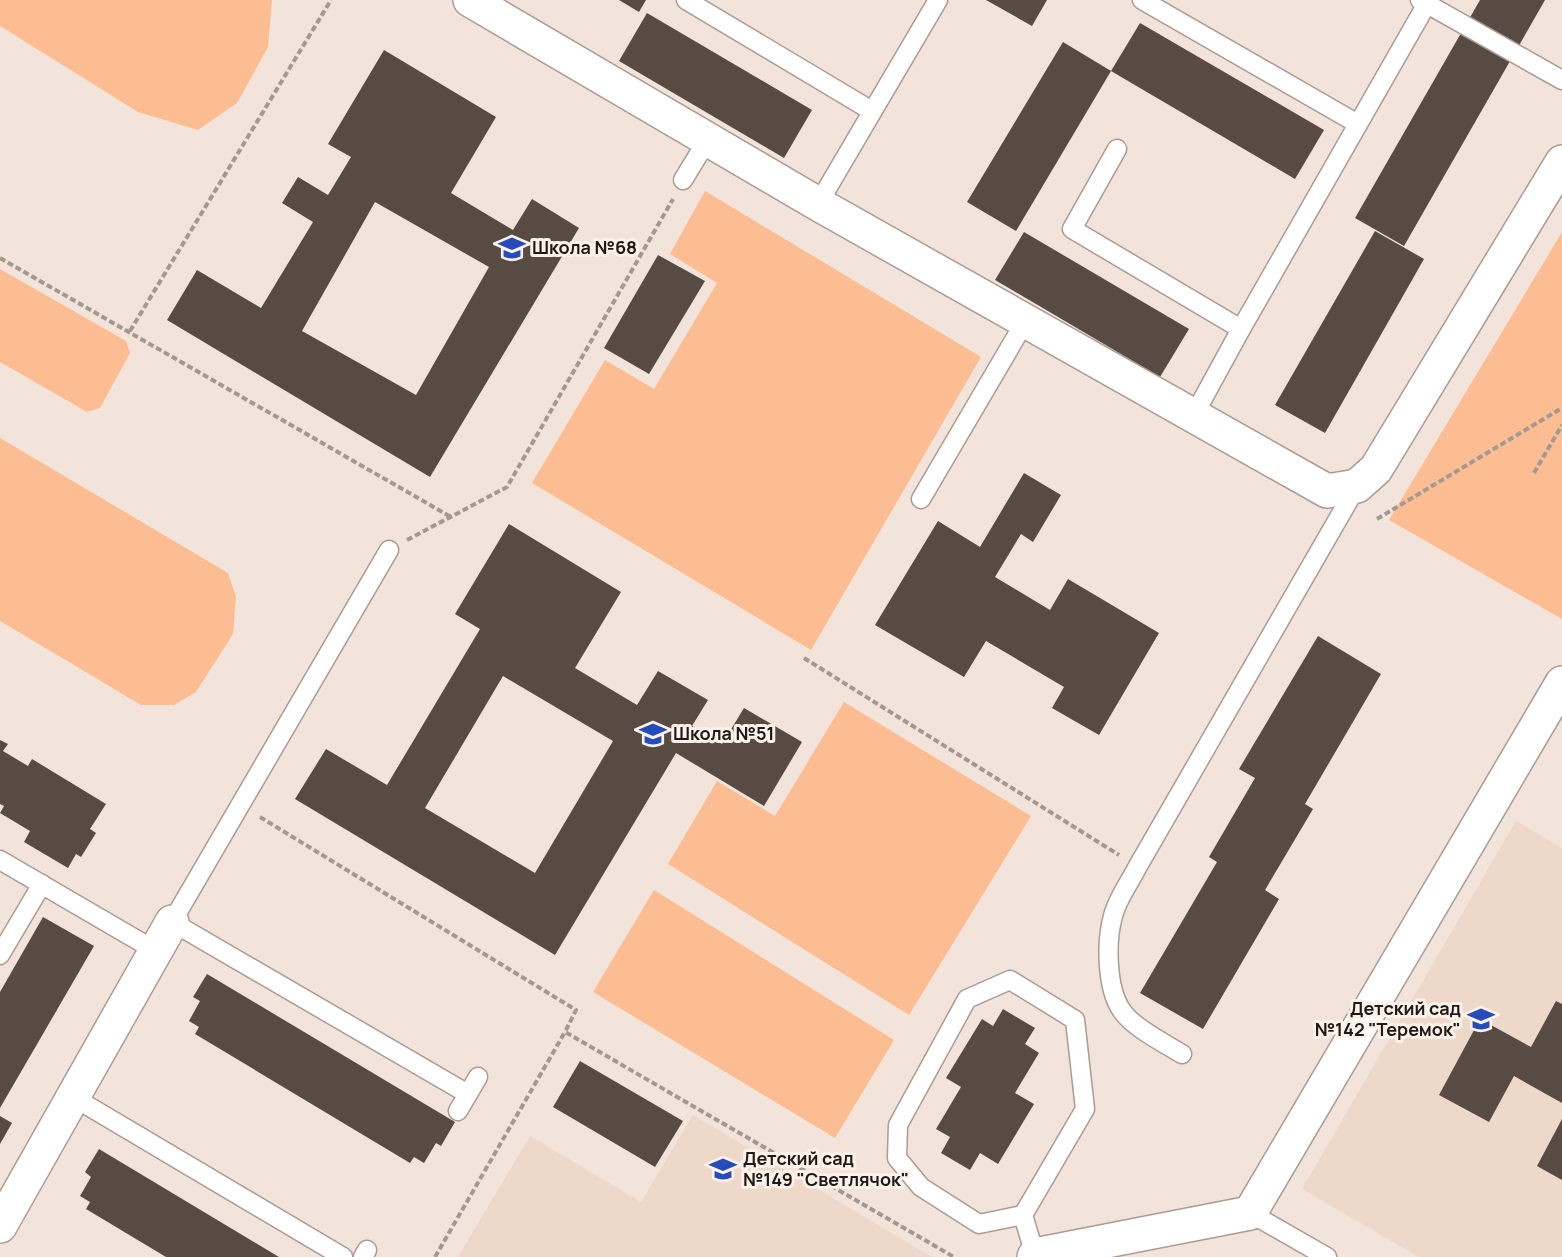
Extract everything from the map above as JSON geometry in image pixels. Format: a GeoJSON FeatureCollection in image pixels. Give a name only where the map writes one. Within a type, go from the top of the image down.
{"type":"FeatureCollection","features":[{"type":"Feature","properties":{"kind":"street"},"geometry":{"type":"LineString","coordinates":[[470,0],[818,204],[1327,491],[1357,486],[1376,470],[1562,162]]}},
{"type":"Feature","properties":{"kind":"street"},"geometry":{"type":"LineString","coordinates":[[1035,1256],[1250,1213],[1562,683]]}},
{"type":"Feature","properties":{"kind":"street"},"geometry":{"type":"LineString","coordinates":[[0,1227],[172,922]]}},
{"type":"Feature","properties":{"kind":"lane"},"geometry":{"type":"LineString","coordinates":[[686,0],[872,111]]}},
{"type":"Feature","properties":{"kind":"lane"},"geometry":{"type":"LineString","coordinates":[[818,204],[938,0]]}},
{"type":"Feature","properties":{"kind":"lane"},"geometry":{"type":"LineString","coordinates":[[1142,0],[1358,124]]}},
{"type":"Feature","properties":{"kind":"lane"},"geometry":{"type":"LineString","coordinates":[[1194,416],[1425,1],[1562,80]]}},
{"type":"Feature","properties":{"kind":"lane"},"geometry":{"type":"LineString","coordinates":[[683,180],[708,139]]}},
{"type":"Feature","properties":{"kind":"lane"},"geometry":{"type":"LineString","coordinates":[[1117,149],[1072,229],[1241,329]]}},
{"type":"Feature","properties":{"kind":"lane"},"geometry":{"type":"LineString","coordinates":[[921,499],[1026,320]]}},
{"type":"Feature","properties":{"kind":"lane"},"geometry":{"type":"LineString","coordinates":[[1182,1054],[1149,1034],[1122,1010],[1110,980],[1109,942],[1113,914],[1138,866],[1357,486]]}},
{"type":"Feature","properties":{"kind":"lane"},"geometry":{"type":"LineString","coordinates":[[389,550],[172,922],[468,1094]]}},
{"type":"Feature","properties":{"kind":"lane"},"geometry":{"type":"LineString","coordinates":[[0,860],[156,951]]}},
{"type":"Feature","properties":{"kind":"lane"},"geometry":{"type":"LineString","coordinates":[[0,955],[42,884]]}},
{"type":"Feature","properties":{"kind":"lane"},"geometry":{"type":"LineString","coordinates":[[1023,1215],[979,1224],[921,1187],[897,1158],[898,1125],[967,999],[1010,980],[1075,1020],[1085,1109],[1023,1215],[1035,1256]]}},
{"type":"Feature","properties":{"kind":"lane"},"geometry":{"type":"LineString","coordinates":[[458,1112],[478,1077]]}},
{"type":"Feature","properties":{"kind":"lane"},"geometry":{"type":"LineString","coordinates":[[73,1097],[343,1257]]}},
{"type":"Feature","properties":{"kind":"lane"},"geometry":{"type":"LineString","coordinates":[[1250,1213],[1327,1257]]}},
{"type":"Feature","properties":{"kind":"path"},"geometry":{"type":"LineString","coordinates":[[130,331],[331,0]]}},
{"type":"Feature","properties":{"kind":"path"},"geometry":{"type":"LineString","coordinates":[[389,550],[507,487],[683,180]]}},
{"type":"Feature","properties":{"kind":"path"},"geometry":{"type":"LineString","coordinates":[[0,258],[451,517]]}},
{"type":"Feature","properties":{"kind":"path"},"geometry":{"type":"LineString","coordinates":[[1377,519],[1562,408]]}},
{"type":"Feature","properties":{"kind":"path"},"geometry":{"type":"LineString","coordinates":[[1534,472],[1562,425]]}},
{"type":"Feature","properties":{"kind":"path"},"geometry":{"type":"LineString","coordinates":[[804,658],[1138,866]]}},
{"type":"Feature","properties":{"kind":"path"},"geometry":{"type":"LineString","coordinates":[[241,805],[576,1010],[435,1257]]}},
{"type":"Feature","properties":{"kind":"path"},"geometry":{"type":"LineString","coordinates":[[565,1032],[954,1257]]}},
{"type":"Feature","properties":{"kind":"shaded area"},"geometry":{"type":"Polygon","coordinates":[[[0,0],[272,0],[268,47],[237,103],[198,130],[138,112],[0,26],[0,0]]]}},
{"type":"Feature","properties":{"kind":"shaded area"},"geometry":{"type":"Polygon","coordinates":[[[705,191],[981,357],[811,650],[532,483],[605,360],[654,389],[717,283],[670,254],[705,191]]]}},
{"type":"Feature","properties":{"kind":"shaded area"},"geometry":{"type":"Polygon","coordinates":[[[1562,232],[1562,619],[1389,520],[1562,232]]]}},
{"type":"Feature","properties":{"kind":"shaded area"},"geometry":{"type":"Polygon","coordinates":[[[0,269],[126,341],[130,353],[100,408],[87,412],[0,362],[0,269]]]}},
{"type":"Feature","properties":{"kind":"shaded area"},"geometry":{"type":"Polygon","coordinates":[[[0,438],[228,573],[236,597],[233,634],[196,692],[174,705],[141,705],[0,621],[0,438]]]}},
{"type":"Feature","properties":{"kind":"shaded area"},"geometry":{"type":"Polygon","coordinates":[[[844,702],[1031,816],[909,1015],[668,864],[717,781],[775,816],[844,702]]]}},
{"type":"Feature","properties":{"kind":"shaded area","name":"Детский сад №142 \"Теремок\""},"geometry":{"type":"Polygon","coordinates":[[[1516,821],[1562,848],[1562,1257],[1419,1257],[1302,1189],[1516,821]]]}},
{"type":"Feature","properties":{"kind":"shaded area"},"geometry":{"type":"Polygon","coordinates":[[[654,890],[894,1040],[835,1138],[593,992],[654,890]]]}},
{"type":"Feature","properties":{"kind":"shaded area","name":"Детский сад №149 \"Светлячок\""},"geometry":{"type":"Polygon","coordinates":[[[693,1115],[932,1257],[458,1257],[530,1136],[641,1202],[693,1115]]]}},
{"type":"Feature","properties":{"kind":"building"},"geometry":{"type":"Polygon","coordinates":[[[619,0],[646,0],[639,12],[619,0]]]}},
{"type":"Feature","properties":{"kind":"building"},"geometry":{"type":"Polygon","coordinates":[[[986,0],[1047,0],[1032,26],[986,0]]]}},
{"type":"Feature","properties":{"kind":"building"},"geometry":{"type":"Polygon","coordinates":[[[1480,0],[1545,0],[1404,246],[1355,218],[1480,0]]]}},
{"type":"Feature","properties":{"kind":"building"},"geometry":{"type":"Polygon","coordinates":[[[647,13],[812,110],[784,158],[619,61],[647,13]]]}},
{"type":"Feature","properties":{"kind":"building"},"geometry":{"type":"Polygon","coordinates":[[[1140,23],[1324,130],[1295,179],[1111,71],[1140,23]]]}},
{"type":"Feature","properties":{"kind":"building"},"geometry":{"type":"Polygon","coordinates":[[[1063,42],[1111,71],[1016,231],[967,202],[1063,42]]]}},
{"type":"Feature","properties":{"kind":"building","name":"Школа №68"},"geometry":{"type":"Polygon","coordinates":[[[384,50],[496,117],[451,193],[513,230],[532,199],[579,228],[430,477],[167,320],[197,270],[261,308],[313,222],[282,203],[298,177],[328,195],[351,157],[328,144],[384,50]],[[375,202],[302,331],[416,395],[489,267],[375,202]]]}},
{"type":"Feature","properties":{"kind":"building"},"geometry":{"type":"Polygon","coordinates":[[[1375,231],[1424,259],[1325,433],[1275,405],[1375,231]]]}},
{"type":"Feature","properties":{"kind":"building"},"geometry":{"type":"Polygon","coordinates":[[[1024,232],[1189,329],[1160,377],[995,280],[1024,232]]]}},
{"type":"Feature","properties":{"kind":"building"},"geometry":{"type":"Polygon","coordinates":[[[658,255],[705,281],[649,374],[604,348],[658,255]]]}},
{"type":"Feature","properties":{"kind":"building"},"geometry":{"type":"Polygon","coordinates":[[[1024,473],[1061,495],[1033,542],[1021,534],[995,577],[1050,610],[1068,579],[1159,633],[1099,735],[1052,708],[1064,687],[986,641],[964,677],[875,625],[938,521],[980,547],[1024,473]]]}},
{"type":"Feature","properties":{"kind":"building","name":"Школа №51"},"geometry":{"type":"Polygon","coordinates":[[[509,524],[621,592],[575,668],[637,705],[658,671],[708,700],[692,726],[722,744],[744,708],[802,742],[764,806],[676,753],[555,955],[295,799],[326,749],[387,785],[480,629],[455,614],[509,524]],[[503,676],[425,808],[535,873],[613,741],[503,676]]]}},
{"type":"Feature","properties":{"kind":"building"},"geometry":{"type":"Polygon","coordinates":[[[1318,636],[1381,674],[1305,804],[1313,809],[1265,890],[1279,899],[1203,1029],[1140,993],[1217,862],[1209,857],[1255,778],[1239,769],[1318,636]]]}},
{"type":"Feature","properties":{"kind":"building"},"geometry":{"type":"Polygon","coordinates":[[[0,740],[8,744],[3,751],[28,766],[32,759],[106,804],[90,829],[96,833],[81,857],[76,854],[68,868],[24,842],[30,831],[0,813],[4,806],[0,804],[0,740]]]}},
{"type":"Feature","properties":{"kind":"building"},"geometry":{"type":"Polygon","coordinates":[[[43,917],[94,946],[0,1108],[0,992],[43,917]]]}},
{"type":"Feature","properties":{"kind":"building"},"geometry":{"type":"Polygon","coordinates":[[[207,974],[455,1122],[441,1146],[436,1143],[424,1163],[414,1157],[410,1163],[195,1034],[199,1027],[189,1021],[200,1001],[193,997],[207,974]]]}},
{"type":"Feature","properties":{"kind":"building"},"geometry":{"type":"Polygon","coordinates":[[[1556,1001],[1562,1004],[1562,1103],[1514,1076],[1489,1122],[1439,1095],[1480,1019],[1531,1047],[1556,1001]]]}},
{"type":"Feature","properties":{"kind":"building"},"geometry":{"type":"Polygon","coordinates":[[[1003,1009],[1035,1028],[1025,1044],[1039,1053],[1015,1093],[1034,1104],[998,1164],[980,1153],[970,1170],[941,1153],[950,1137],[936,1129],[961,1087],[946,1078],[982,1019],[993,1026],[1003,1009]]]}},
{"type":"Feature","properties":{"kind":"building"},"geometry":{"type":"Polygon","coordinates":[[[580,1061],[683,1121],[655,1167],[553,1107],[580,1061]]]}},
{"type":"Feature","properties":{"kind":"building"},"geometry":{"type":"Polygon","coordinates":[[[0,1116],[12,1123],[0,1144],[0,1116]]]}},
{"type":"Feature","properties":{"kind":"building"},"geometry":{"type":"Polygon","coordinates":[[[1562,1119],[1562,1180],[1537,1166],[1562,1119]]]}},
{"type":"Feature","properties":{"kind":"building"},"geometry":{"type":"Polygon","coordinates":[[[99,1149],[279,1257],[166,1257],[86,1209],[90,1202],[80,1196],[91,1177],[85,1172],[99,1149]]]}},
{"type":"Feature","properties":{"kind":"place","name":"Школа №68"},"geometry":{"type":"Point","coordinates":[512,248]}},
{"type":"Feature","properties":{"kind":"place","name":"Школа №51"},"geometry":{"type":"Point","coordinates":[653,734]}},
{"type":"Feature","properties":{"kind":"place","name":"Детский сад №142 \"Теремок\""},"geometry":{"type":"Point","coordinates":[1481,1019]}},
{"type":"Feature","properties":{"kind":"place","name":"Детский сад №149 \"Светлячок\""},"geometry":{"type":"Point","coordinates":[723,1169]}}]}
